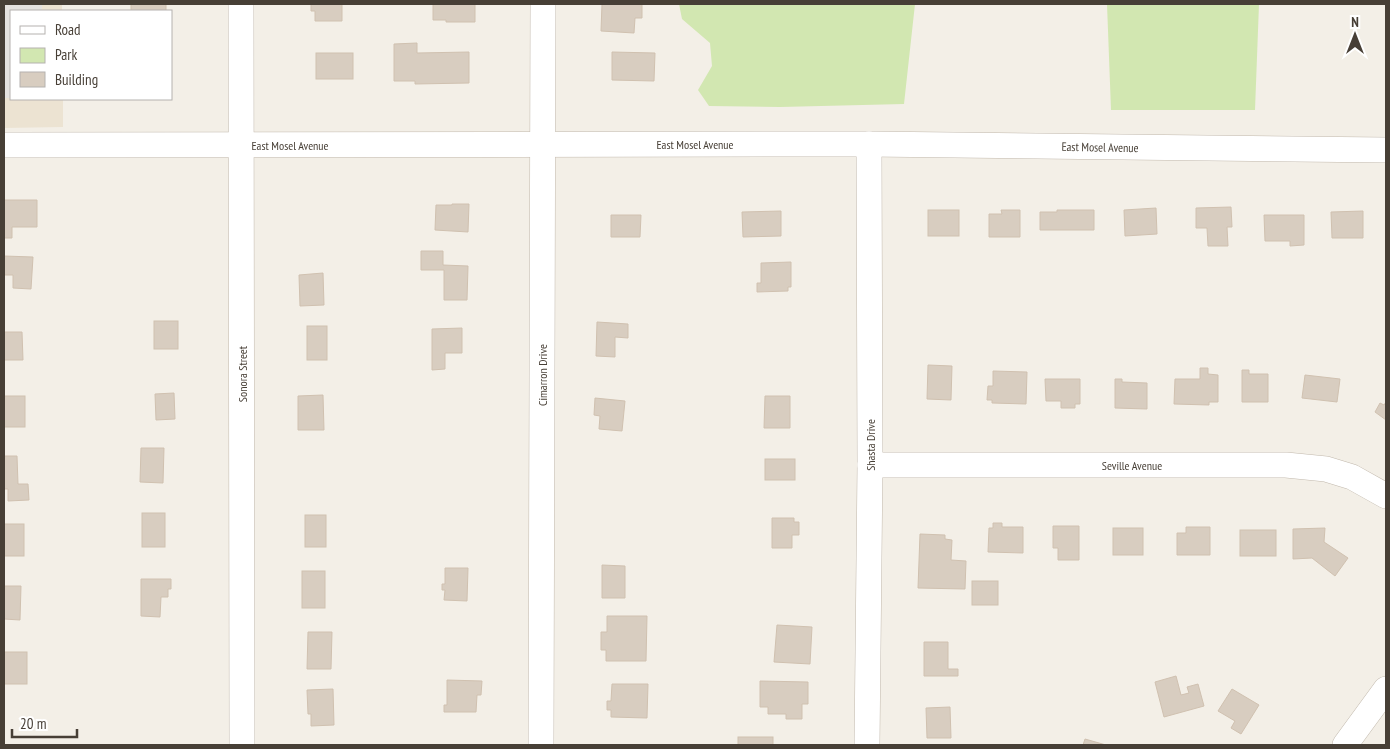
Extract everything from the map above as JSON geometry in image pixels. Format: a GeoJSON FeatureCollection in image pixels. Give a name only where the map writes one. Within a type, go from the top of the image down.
{"type":"FeatureCollection","features":[{"type":"Feature","properties":{"kind":"street","name":"Sonora Street"},"geometry":{"type":"LineString","coordinates":[[241,4],[242,745]]}},
{"type":"Feature","properties":{"kind":"street","name":"Cimarron Drive"},"geometry":{"type":"LineString","coordinates":[[542,4],[542,745]]}},
{"type":"Feature","properties":{"kind":"street","name":"East Mosel Avenue"},"geometry":{"type":"LineString","coordinates":[[4,145],[869,144],[1386,150]]}},
{"type":"Feature","properties":{"kind":"street","name":"Shasta Drive"},"geometry":{"type":"LineString","coordinates":[[867,745],[870,465],[869,144]]}},
{"type":"Feature","properties":{"kind":"street","name":"Seville Avenue"},"geometry":{"type":"LineString","coordinates":[[870,465],[1286,465],[1326,468],[1352,477],[1386,496]]}},
{"type":"Feature","properties":{"kind":"street"},"geometry":{"type":"LineString","coordinates":[[1344,745],[1386,689]]}},
{"type":"Feature","properties":{"kind":"shaded area"},"geometry":{"type":"Polygon","coordinates":[[[4,4],[62,4],[62,10],[10,10],[10,100],[63,100],[63,127],[4,128],[4,4]]]}},
{"type":"Feature","properties":{"kind":"shaded area"},"geometry":{"type":"Polygon","coordinates":[[[4,4],[42,4],[42,10],[10,10],[10,98],[4,98],[4,4]]]}},
{"type":"Feature","properties":{"kind":"green space"},"geometry":{"type":"Polygon","coordinates":[[[679,4],[915,4],[904,104],[780,107],[709,106],[698,90],[712,66],[710,43],[682,19],[679,4]]]}},
{"type":"Feature","properties":{"kind":"green space"},"geometry":{"type":"Polygon","coordinates":[[[1107,4],[1259,4],[1255,110],[1111,110],[1107,4]]]}},
{"type":"Feature","properties":{"kind":"building"},"geometry":{"type":"Polygon","coordinates":[[[131,4],[166,4],[166,10],[131,10],[131,4]]]}},
{"type":"Feature","properties":{"kind":"building"},"geometry":{"type":"Polygon","coordinates":[[[311,4],[342,4],[342,21],[315,21],[315,11],[311,11],[311,4]]]}},
{"type":"Feature","properties":{"kind":"building"},"geometry":{"type":"Polygon","coordinates":[[[433,4],[475,4],[475,22],[433,20],[433,4]]]}},
{"type":"Feature","properties":{"kind":"building"},"geometry":{"type":"Polygon","coordinates":[[[602,4],[642,4],[642,18],[635,18],[634,33],[601,31],[602,4]]]}},
{"type":"Feature","properties":{"kind":"building"},"geometry":{"type":"Polygon","coordinates":[[[417,43],[417,53],[469,52],[469,83],[415,84],[415,81],[394,81],[394,44],[417,43]]]}},
{"type":"Feature","properties":{"kind":"building"},"geometry":{"type":"Polygon","coordinates":[[[612,52],[655,53],[654,81],[612,80],[612,52]]]}},
{"type":"Feature","properties":{"kind":"building"},"geometry":{"type":"Polygon","coordinates":[[[316,53],[353,53],[353,79],[316,79],[316,53]]]}},
{"type":"Feature","properties":{"kind":"building"},"geometry":{"type":"Polygon","coordinates":[[[4,200],[37,200],[37,227],[12,227],[12,238],[4,238],[4,200]]]}},
{"type":"Feature","properties":{"kind":"building"},"geometry":{"type":"Polygon","coordinates":[[[469,204],[468,232],[435,230],[436,205],[469,204]]]}},
{"type":"Feature","properties":{"kind":"building"},"geometry":{"type":"Polygon","coordinates":[[[1231,207],[1232,227],[1227,227],[1228,246],[1208,246],[1207,228],[1196,228],[1196,208],[1231,207]]]}},
{"type":"Feature","properties":{"kind":"building"},"geometry":{"type":"Polygon","coordinates":[[[1156,208],[1157,234],[1125,236],[1124,210],[1156,208]]]}},
{"type":"Feature","properties":{"kind":"building"},"geometry":{"type":"Polygon","coordinates":[[[928,210],[959,210],[959,236],[928,236],[928,210]]]}},
{"type":"Feature","properties":{"kind":"building"},"geometry":{"type":"Polygon","coordinates":[[[1001,210],[1020,210],[1020,237],[989,237],[989,214],[1002,214],[1001,210]]]}},
{"type":"Feature","properties":{"kind":"building"},"geometry":{"type":"Polygon","coordinates":[[[1057,210],[1094,210],[1094,230],[1040,230],[1040,212],[1057,212],[1057,210]]]}},
{"type":"Feature","properties":{"kind":"building"},"geometry":{"type":"Polygon","coordinates":[[[781,211],[781,236],[743,237],[742,212],[781,211]]]}},
{"type":"Feature","properties":{"kind":"building"},"geometry":{"type":"Polygon","coordinates":[[[1363,211],[1363,238],[1332,238],[1331,212],[1363,211]]]}},
{"type":"Feature","properties":{"kind":"building"},"geometry":{"type":"Polygon","coordinates":[[[611,215],[641,215],[640,237],[611,237],[611,215]]]}},
{"type":"Feature","properties":{"kind":"building"},"geometry":{"type":"Polygon","coordinates":[[[1264,215],[1304,215],[1304,245],[1290,246],[1290,241],[1265,241],[1264,215]]]}},
{"type":"Feature","properties":{"kind":"building"},"geometry":{"type":"Polygon","coordinates":[[[421,251],[443,251],[443,265],[468,266],[467,300],[444,300],[444,270],[421,270],[421,251]]]}},
{"type":"Feature","properties":{"kind":"building"},"geometry":{"type":"Polygon","coordinates":[[[4,256],[33,257],[31,289],[13,288],[13,275],[4,275],[4,256]]]}},
{"type":"Feature","properties":{"kind":"building"},"geometry":{"type":"Polygon","coordinates":[[[791,262],[791,287],[788,287],[788,291],[757,292],[757,283],[761,283],[761,263],[791,262]]]}},
{"type":"Feature","properties":{"kind":"building"},"geometry":{"type":"Polygon","coordinates":[[[323,273],[324,305],[300,306],[299,275],[323,273]]]}},
{"type":"Feature","properties":{"kind":"building"},"geometry":{"type":"Polygon","coordinates":[[[154,321],[178,321],[178,349],[154,349],[154,321]]]}},
{"type":"Feature","properties":{"kind":"building"},"geometry":{"type":"Polygon","coordinates":[[[597,322],[628,324],[628,338],[615,337],[615,357],[596,356],[597,322]]]}},
{"type":"Feature","properties":{"kind":"building"},"geometry":{"type":"Polygon","coordinates":[[[307,326],[327,326],[327,360],[307,360],[307,326]]]}},
{"type":"Feature","properties":{"kind":"building"},"geometry":{"type":"Polygon","coordinates":[[[462,328],[462,353],[445,353],[445,369],[432,370],[432,329],[462,328]]]}},
{"type":"Feature","properties":{"kind":"building"},"geometry":{"type":"Polygon","coordinates":[[[4,332],[22,332],[23,360],[4,360],[4,332]]]}},
{"type":"Feature","properties":{"kind":"building"},"geometry":{"type":"Polygon","coordinates":[[[928,365],[952,366],[951,400],[927,399],[928,365]]]}},
{"type":"Feature","properties":{"kind":"building"},"geometry":{"type":"Polygon","coordinates":[[[1200,368],[1208,368],[1208,374],[1218,375],[1218,402],[1209,402],[1209,405],[1174,404],[1175,379],[1200,379],[1200,368]]]}},
{"type":"Feature","properties":{"kind":"building"},"geometry":{"type":"Polygon","coordinates":[[[1242,370],[1249,370],[1249,374],[1268,374],[1268,402],[1242,402],[1242,370]]]}},
{"type":"Feature","properties":{"kind":"building"},"geometry":{"type":"Polygon","coordinates":[[[993,371],[1027,372],[1026,404],[992,403],[992,400],[987,400],[988,386],[993,386],[993,371]]]}},
{"type":"Feature","properties":{"kind":"building"},"geometry":{"type":"Polygon","coordinates":[[[1305,375],[1340,379],[1337,402],[1302,398],[1305,375]]]}},
{"type":"Feature","properties":{"kind":"building"},"geometry":{"type":"Polygon","coordinates":[[[1045,379],[1080,379],[1080,404],[1075,404],[1075,408],[1061,408],[1061,401],[1046,401],[1045,379]]]}},
{"type":"Feature","properties":{"kind":"building"},"geometry":{"type":"Polygon","coordinates":[[[1115,379],[1122,379],[1122,382],[1147,383],[1147,409],[1115,408],[1115,379]]]}},
{"type":"Feature","properties":{"kind":"building"},"geometry":{"type":"Polygon","coordinates":[[[174,393],[175,419],[156,420],[155,394],[174,393]]]}},
{"type":"Feature","properties":{"kind":"building"},"geometry":{"type":"Polygon","coordinates":[[[323,395],[324,430],[298,430],[298,396],[323,395]]]}},
{"type":"Feature","properties":{"kind":"building"},"geometry":{"type":"Polygon","coordinates":[[[4,396],[25,396],[25,427],[4,427],[4,396]]]}},
{"type":"Feature","properties":{"kind":"building"},"geometry":{"type":"Polygon","coordinates":[[[765,396],[790,396],[790,428],[764,428],[765,396]]]}},
{"type":"Feature","properties":{"kind":"building"},"geometry":{"type":"Polygon","coordinates":[[[595,398],[625,401],[622,431],[599,429],[600,416],[594,415],[595,398]]]}},
{"type":"Feature","properties":{"kind":"building"},"geometry":{"type":"Polygon","coordinates":[[[1386,402],[1386,420],[1375,412],[1380,403],[1384,405],[1386,402]]]}},
{"type":"Feature","properties":{"kind":"building"},"geometry":{"type":"Polygon","coordinates":[[[141,448],[164,448],[163,483],[140,482],[141,448]]]}},
{"type":"Feature","properties":{"kind":"building"},"geometry":{"type":"Polygon","coordinates":[[[4,456],[17,456],[18,484],[28,484],[29,500],[8,501],[8,489],[4,489],[4,456]]]}},
{"type":"Feature","properties":{"kind":"building"},"geometry":{"type":"Polygon","coordinates":[[[765,459],[795,459],[795,480],[765,480],[765,459]]]}},
{"type":"Feature","properties":{"kind":"building"},"geometry":{"type":"Polygon","coordinates":[[[142,513],[165,513],[165,547],[142,547],[142,513]]]}},
{"type":"Feature","properties":{"kind":"building"},"geometry":{"type":"Polygon","coordinates":[[[305,515],[326,515],[326,547],[305,547],[305,515]]]}},
{"type":"Feature","properties":{"kind":"building"},"geometry":{"type":"Polygon","coordinates":[[[772,518],[794,518],[794,522],[799,522],[799,535],[792,535],[792,548],[772,548],[772,518]]]}},
{"type":"Feature","properties":{"kind":"building"},"geometry":{"type":"Polygon","coordinates":[[[993,523],[1002,523],[1002,527],[1023,527],[1023,553],[988,552],[989,528],[993,528],[993,523]]]}},
{"type":"Feature","properties":{"kind":"building"},"geometry":{"type":"Polygon","coordinates":[[[4,524],[24,524],[24,556],[4,556],[4,524]]]}},
{"type":"Feature","properties":{"kind":"building"},"geometry":{"type":"Polygon","coordinates":[[[1053,526],[1079,526],[1079,560],[1058,560],[1058,548],[1053,548],[1053,526]]]}},
{"type":"Feature","properties":{"kind":"building"},"geometry":{"type":"Polygon","coordinates":[[[1186,527],[1210,527],[1210,555],[1177,555],[1177,533],[1186,533],[1186,527]]]}},
{"type":"Feature","properties":{"kind":"building"},"geometry":{"type":"Polygon","coordinates":[[[1113,528],[1143,528],[1143,555],[1113,555],[1113,528]]]}},
{"type":"Feature","properties":{"kind":"building"},"geometry":{"type":"Polygon","coordinates":[[[1325,528],[1324,542],[1348,558],[1335,576],[1312,558],[1293,559],[1293,529],[1325,528]]]}},
{"type":"Feature","properties":{"kind":"building"},"geometry":{"type":"Polygon","coordinates":[[[1240,530],[1276,530],[1276,556],[1240,556],[1240,530]]]}},
{"type":"Feature","properties":{"kind":"building"},"geometry":{"type":"Polygon","coordinates":[[[920,534],[945,535],[945,539],[952,540],[951,560],[966,561],[965,589],[918,588],[920,534]]]}},
{"type":"Feature","properties":{"kind":"building"},"geometry":{"type":"Polygon","coordinates":[[[602,565],[625,566],[625,598],[602,598],[602,565]]]}},
{"type":"Feature","properties":{"kind":"building"},"geometry":{"type":"Polygon","coordinates":[[[445,568],[468,568],[467,601],[444,600],[445,590],[442,590],[442,584],[445,584],[445,568]]]}},
{"type":"Feature","properties":{"kind":"building"},"geometry":{"type":"Polygon","coordinates":[[[302,571],[325,571],[325,608],[302,608],[302,571]]]}},
{"type":"Feature","properties":{"kind":"building"},"geometry":{"type":"Polygon","coordinates":[[[141,579],[171,579],[171,589],[168,589],[168,597],[161,597],[160,617],[141,616],[141,579]]]}},
{"type":"Feature","properties":{"kind":"building"},"geometry":{"type":"Polygon","coordinates":[[[972,581],[998,581],[998,605],[972,605],[972,581]]]}},
{"type":"Feature","properties":{"kind":"building"},"geometry":{"type":"Polygon","coordinates":[[[4,586],[21,586],[20,620],[4,619],[4,586]]]}},
{"type":"Feature","properties":{"kind":"building"},"geometry":{"type":"Polygon","coordinates":[[[607,616],[647,616],[646,661],[606,661],[606,650],[601,650],[601,632],[607,632],[607,616]]]}},
{"type":"Feature","properties":{"kind":"building"},"geometry":{"type":"Polygon","coordinates":[[[777,625],[812,627],[810,664],[774,662],[777,625]]]}},
{"type":"Feature","properties":{"kind":"building"},"geometry":{"type":"Polygon","coordinates":[[[308,632],[332,632],[331,669],[307,669],[308,632]]]}},
{"type":"Feature","properties":{"kind":"building"},"geometry":{"type":"Polygon","coordinates":[[[924,642],[948,642],[948,669],[958,669],[958,676],[924,676],[924,642]]]}},
{"type":"Feature","properties":{"kind":"building"},"geometry":{"type":"Polygon","coordinates":[[[4,652],[27,652],[27,684],[4,684],[4,652]]]}},
{"type":"Feature","properties":{"kind":"building"},"geometry":{"type":"Polygon","coordinates":[[[1176,676],[1181,695],[1189,693],[1187,687],[1198,684],[1204,706],[1164,717],[1155,682],[1176,676]]]}},
{"type":"Feature","properties":{"kind":"building"},"geometry":{"type":"Polygon","coordinates":[[[447,680],[482,681],[481,695],[477,695],[476,712],[444,712],[444,705],[447,705],[447,680]]]}},
{"type":"Feature","properties":{"kind":"building"},"geometry":{"type":"Polygon","coordinates":[[[760,681],[808,682],[808,704],[802,704],[802,719],[786,719],[786,714],[768,714],[768,707],[760,707],[760,681]]]}},
{"type":"Feature","properties":{"kind":"building"},"geometry":{"type":"Polygon","coordinates":[[[612,684],[648,684],[647,718],[611,717],[611,710],[607,710],[607,701],[611,701],[612,684]]]}},
{"type":"Feature","properties":{"kind":"building"},"geometry":{"type":"Polygon","coordinates":[[[333,689],[334,725],[311,726],[311,714],[308,714],[307,690],[333,689]]]}},
{"type":"Feature","properties":{"kind":"building"},"geometry":{"type":"Polygon","coordinates":[[[1232,689],[1259,705],[1241,734],[1231,728],[1235,721],[1218,711],[1232,689]]]}},
{"type":"Feature","properties":{"kind":"building"},"geometry":{"type":"Polygon","coordinates":[[[950,707],[951,738],[927,738],[926,708],[950,707]]]}},
{"type":"Feature","properties":{"kind":"building"},"geometry":{"type":"Polygon","coordinates":[[[738,737],[773,737],[773,745],[738,745],[738,737]]]}},
{"type":"Feature","properties":{"kind":"building"},"geometry":{"type":"Polygon","coordinates":[[[1085,739],[1106,745],[1083,745],[1085,739]]]}}]}
